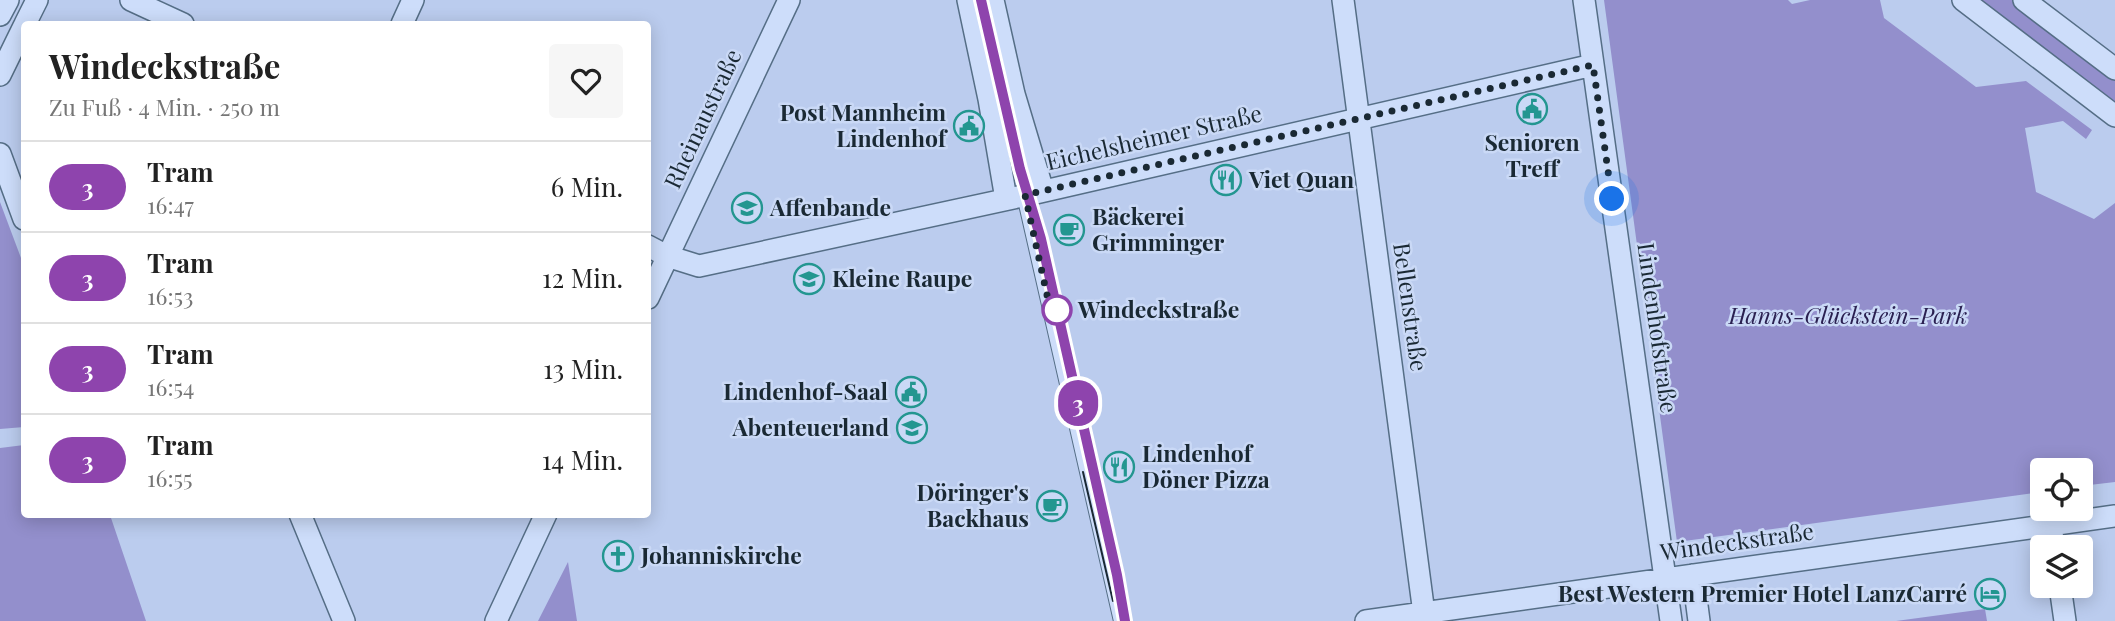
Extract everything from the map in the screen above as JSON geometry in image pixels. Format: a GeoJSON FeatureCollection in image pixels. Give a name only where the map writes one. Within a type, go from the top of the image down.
{"type":"FeatureCollection","features":[{"type":"Feature","properties":{"kind":"street"},"geometry":{"type":"LineString","coordinates":[[0,15],[8,0]]}},
{"type":"Feature","properties":{"kind":"street"},"geometry":{"type":"LineString","coordinates":[[27,21],[37,0]]}},
{"type":"Feature","properties":{"kind":"street"},"geometry":{"type":"LineString","coordinates":[[131,0],[176,21]]}},
{"type":"Feature","properties":{"kind":"street"},"geometry":{"type":"LineString","coordinates":[[404,21],[414,0]]}},
{"type":"Feature","properties":{"kind":"street","name":"Rheinaustraße"},"geometry":{"type":"LineString","coordinates":[[651,291],[789,0]]}},
{"type":"Feature","properties":{"kind":"street"},"geometry":{"type":"LineString","coordinates":[[968,0],[989,99],[1025,195]]}},
{"type":"Feature","properties":{"kind":"street"},"geometry":{"type":"LineString","coordinates":[[993,0],[1014,94],[1025,195],[1122,621]]}},
{"type":"Feature","properties":{"kind":"street","name":"Bellenstraße"},"geometry":{"type":"LineString","coordinates":[[1343,0],[1425,617]]}},
{"type":"Feature","properties":{"kind":"street","name":"Lindenhofstraße"},"geometry":{"type":"LineString","coordinates":[[1584,0],[1671,621]]}},
{"type":"Feature","properties":{"kind":"street"},"geometry":{"type":"LineString","coordinates":[[1963,0],[2115,116]]}},
{"type":"Feature","properties":{"kind":"street"},"geometry":{"type":"LineString","coordinates":[[2024,0],[2115,69]]}},
{"type":"Feature","properties":{"kind":"street"},"geometry":{"type":"LineString","coordinates":[[0,75],[21,33]]}},
{"type":"Feature","properties":{"kind":"street","name":"Eichelsheimer Straße"},"geometry":{"type":"LineString","coordinates":[[651,248],[667,256],[699,266],[1025,195],[1593,65]]}},
{"type":"Feature","properties":{"kind":"street"},"geometry":{"type":"LineString","coordinates":[[0,155],[21,211]]}},
{"type":"Feature","properties":{"kind":"street","name":"Windeckstraße"},"geometry":{"type":"LineString","coordinates":[[1366,621],[1425,617],[1665,579],[2115,516]]}},
{"type":"Feature","properties":{"kind":"street"},"geometry":{"type":"LineString","coordinates":[[302,518],[344,621]]}},
{"type":"Feature","properties":{"kind":"street"},"geometry":{"type":"LineString","coordinates":[[496,621],[544,518]]}},
{"type":"Feature","properties":{"kind":"street"},"geometry":{"type":"LineString","coordinates":[[2051,525],[2052,535]]}},
{"type":"Feature","properties":{"kind":"street"},"geometry":{"type":"LineString","coordinates":[[1693,575],[1699,621]]}},
{"type":"Feature","properties":{"kind":"street"},"geometry":{"type":"LineString","coordinates":[[2062,598],[2065,621]]}},
{"type":"Feature","properties":{"kind":"green space","name":"Hanns-Glückstein-Park"},"geometry":{"type":"Polygon","coordinates":[[[1604,0],[1788,0],[1792,4],[1810,0],[1880,0],[1884,18],[1976,87],[2026,81],[2092,130],[2086,139],[2063,121],[2025,128],[2036,192],[2094,219],[2115,203],[2115,482],[2093,485],[2093,458],[2030,458],[2030,494],[1677,542],[1604,0]]]}},
{"type":"Feature","properties":{"kind":"green space"},"geometry":{"type":"Polygon","coordinates":[[[1975,0],[2012,0],[2115,78],[2115,106],[1975,0]]]}},
{"type":"Feature","properties":{"kind":"green space"},"geometry":{"type":"Polygon","coordinates":[[[0,202],[21,258],[21,427],[0,429],[0,202]]]}},
{"type":"Feature","properties":{"kind":"green space"},"geometry":{"type":"Polygon","coordinates":[[[21,445],[21,518],[111,518],[146,621],[0,621],[0,448],[21,445]]]}},
{"type":"Feature","properties":{"kind":"green space"},"geometry":{"type":"Polygon","coordinates":[[[568,562],[577,621],[538,621],[568,562]]]}},
{"type":"Feature","properties":{"kind":"green space"},"geometry":{"type":"Polygon","coordinates":[[[1985,609],[1987,621],[1896,621],[1985,609]]]}},
{"type":"Feature","properties":{"kind":"tram line"},"geometry":{"type":"LineString","coordinates":[[981,0],[1020,169],[1041,239],[1117,574],[1125,621]]}},
{"type":"Feature","properties":{"kind":"tram line","name":"3"},"geometry":{"type":"LineString","coordinates":[[981,0],[1020,169],[1041,239],[1125,621]]}},
{"type":"Feature","properties":{"kind":"tram line"},"geometry":{"type":"LineString","coordinates":[[1083,472],[1113,601]]}},
{"type":"Feature","properties":{"kind":"place","name":"Senioren Treff"},"geometry":{"type":"Point","coordinates":[1532,109]}},
{"type":"Feature","properties":{"kind":"place","name":"Post Mannheim Lindenhof"},"geometry":{"type":"Point","coordinates":[969,126]}},
{"type":"Feature","properties":{"kind":"place","name":"Viet Quan"},"geometry":{"type":"Point","coordinates":[1226,180]}},
{"type":"Feature","properties":{"kind":"place","name":"Affenbande"},"geometry":{"type":"Point","coordinates":[747,208]}},
{"type":"Feature","properties":{"kind":"place","name":"Bäckerei Grimminger"},"geometry":{"type":"Point","coordinates":[1069,230]}},
{"type":"Feature","properties":{"kind":"place","name":"Kleine Raupe"},"geometry":{"type":"Point","coordinates":[809,279]}},
{"type":"Feature","properties":{"kind":"place","name":"Windeckstraße"},"geometry":{"type":"Point","coordinates":[1057,310]}},
{"type":"Feature","properties":{"kind":"place","name":"Lindenhof-Saal"},"geometry":{"type":"Point","coordinates":[911,392]}},
{"type":"Feature","properties":{"kind":"place","name":"Abenteuerland"},"geometry":{"type":"Point","coordinates":[912,428]}},
{"type":"Feature","properties":{"kind":"place","name":"Lindenhof Döner Pizza"},"geometry":{"type":"Point","coordinates":[1119,467]}},
{"type":"Feature","properties":{"kind":"place","name":"Döringer's Backhaus"},"geometry":{"type":"Point","coordinates":[1052,506]}},
{"type":"Feature","properties":{"kind":"place","name":"Johanniskirche"},"geometry":{"type":"Point","coordinates":[618,556]}},
{"type":"Feature","properties":{"kind":"place","name":"Best Western Premier Hotel LanzCarré"},"geometry":{"type":"Point","coordinates":[1990,594]}},
{"type":"Feature","properties":{"kind":"route"},"geometry":{"type":"LineString","coordinates":[[1057,310],[1051,313],[1025,195],[1593,65],[1612,199]]}}]}
